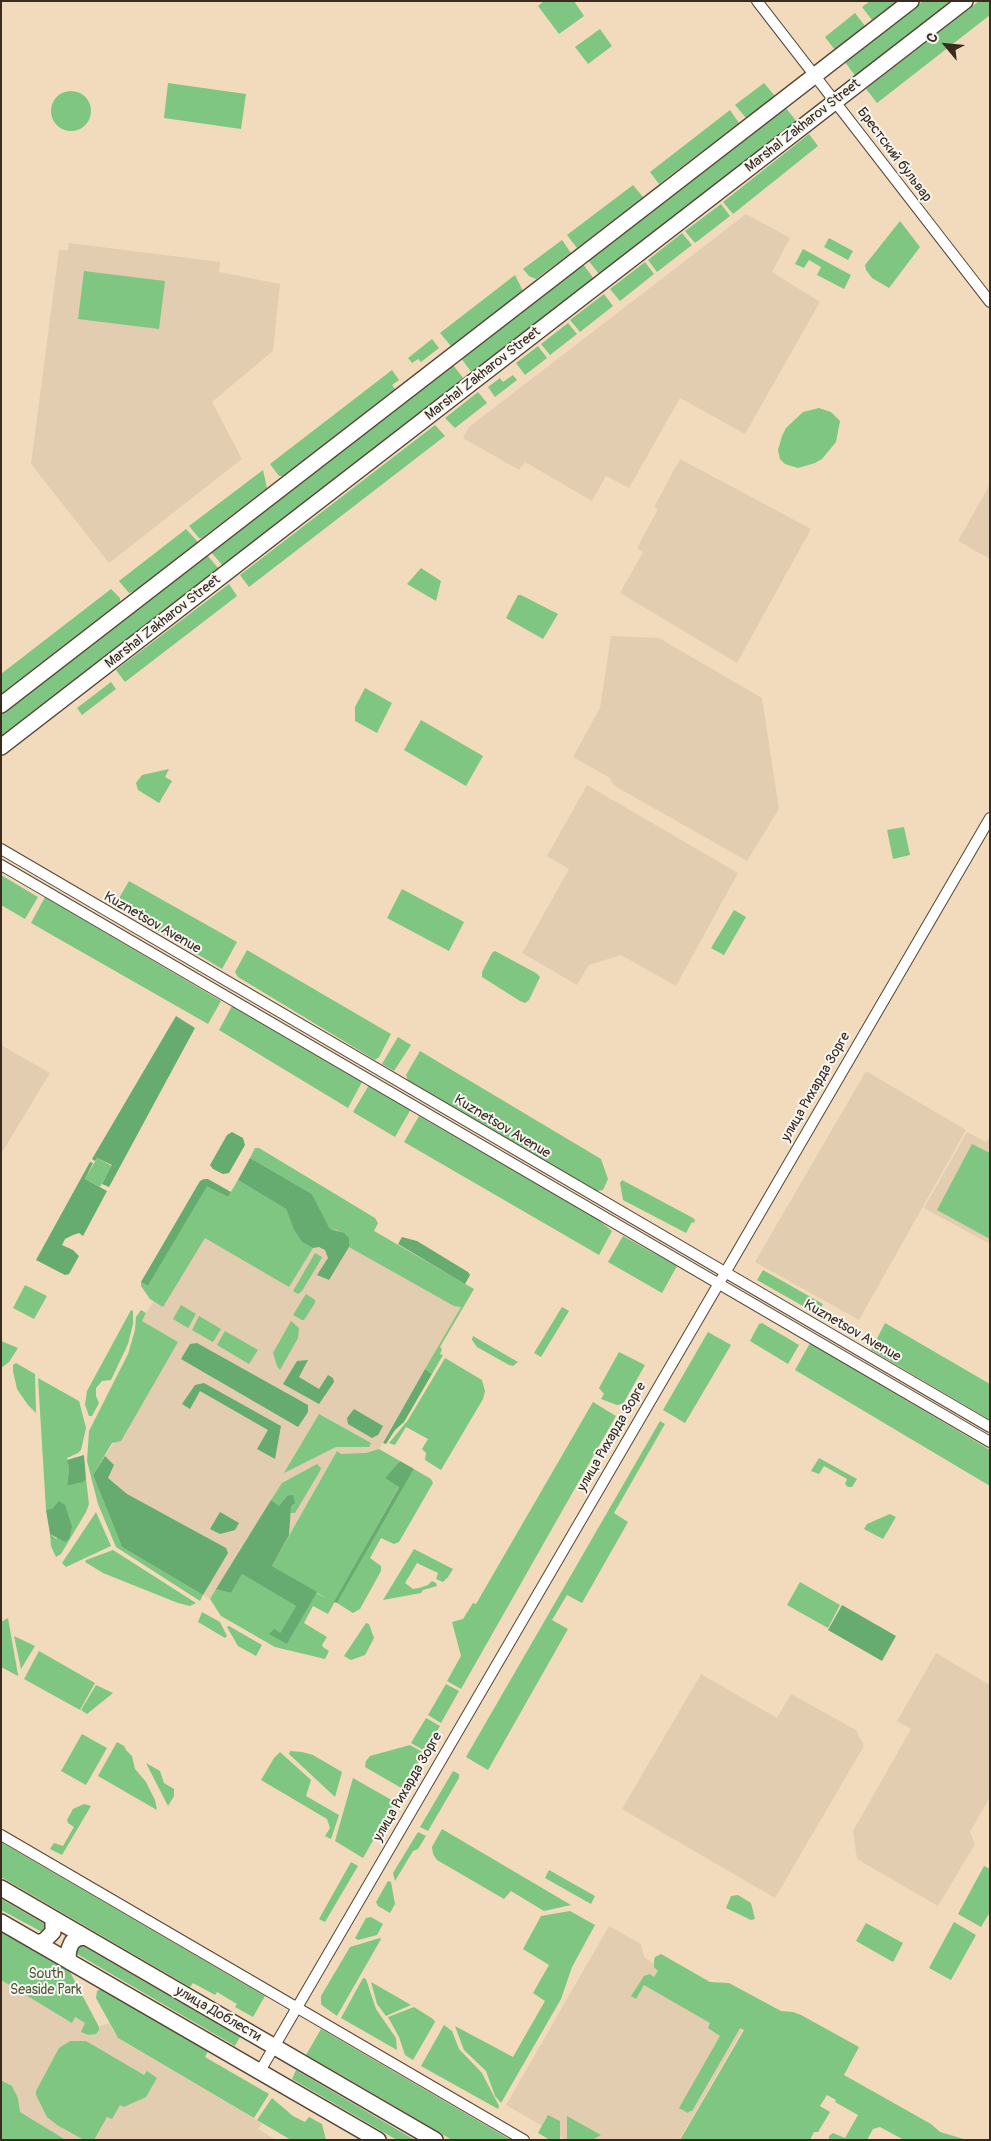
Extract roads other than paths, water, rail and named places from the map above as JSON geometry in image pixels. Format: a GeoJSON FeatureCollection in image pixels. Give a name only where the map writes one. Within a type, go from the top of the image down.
{"type":"FeatureCollection","features":[{"type":"Feature","properties":{"kind":"street","name":"Брестский бульвар"},"geometry":{"type":"LineString","coordinates":[[757,1],[990,302]]}},
{"type":"Feature","properties":{"kind":"street"},"geometry":{"type":"LineString","coordinates":[[1,704],[911,1]]}},
{"type":"Feature","properties":{"kind":"street","name":"Marshal Zakharov Street"},"geometry":{"type":"LineString","coordinates":[[1,747],[965,1]]}},
{"type":"Feature","properties":{"kind":"street","name":"улица Рихарда Зорге"},"geometry":{"type":"LineString","coordinates":[[260,2071],[717,1283],[990,818]]}},
{"type":"Feature","properties":{"kind":"street","name":"Kuznetsov Avenue"},"geometry":{"type":"LineString","coordinates":[[1,849],[990,1427]]}},
{"type":"Feature","properties":{"kind":"street","name":"Kuznetsov Avenue"},"geometry":{"type":"LineString","coordinates":[[1,865],[990,1442]]}},
{"type":"Feature","properties":{"kind":"street"},"geometry":{"type":"LineString","coordinates":[[1,1835],[524,2140]]}},
{"type":"Feature","properties":{"kind":"street","name":"улица Доблести"},"geometry":{"type":"LineString","coordinates":[[1,1888],[435,2140]]}},
{"type":"Feature","properties":{"kind":"street"},"geometry":{"type":"LineString","coordinates":[[37,1943],[44,1941],[53,1932],[53,1918]]}},
{"type":"Feature","properties":{"kind":"street","name":"улица Доблести"},"geometry":{"type":"LineString","coordinates":[[1,1922],[378,2140]]}},
{"type":"Feature","properties":{"kind":"street"},"geometry":{"type":"LineString","coordinates":[[70,1962],[68,1956],[69,1948],[78,1938],[85,1937]]}},
{"type":"Feature","properties":{"kind":"park label","name":"South Seaside Park"},"geometry":{"type":"Point","coordinates":[46,1982]}}]}
